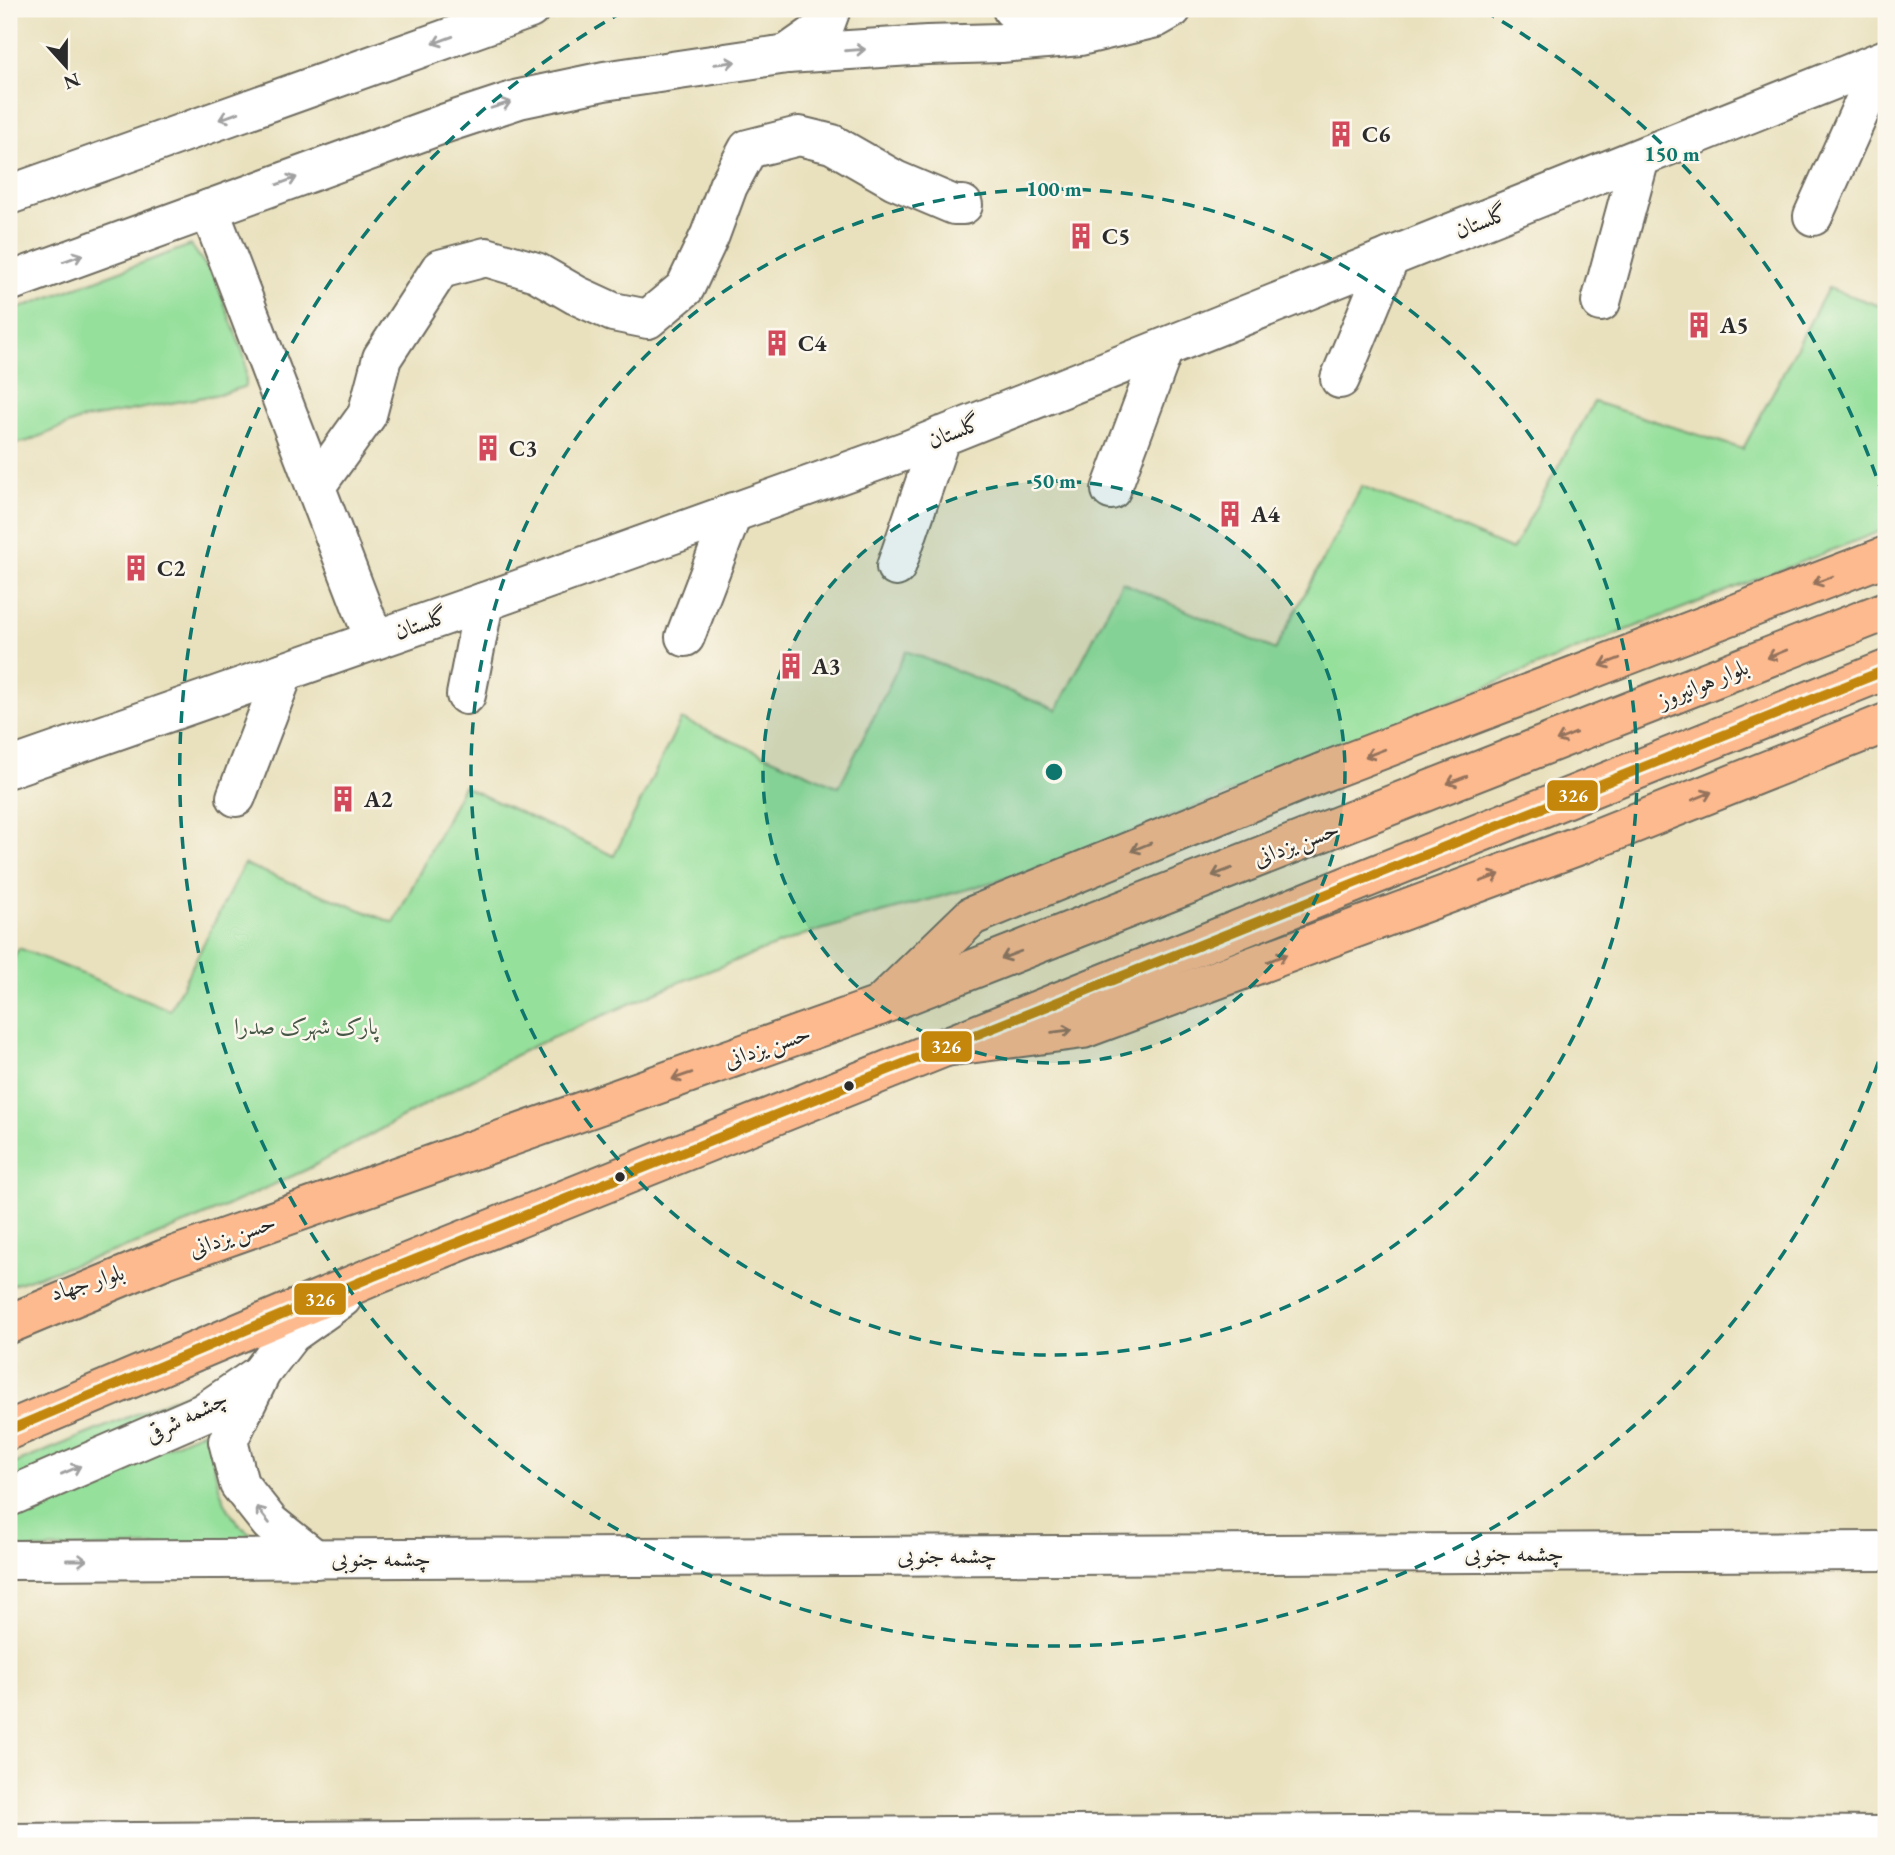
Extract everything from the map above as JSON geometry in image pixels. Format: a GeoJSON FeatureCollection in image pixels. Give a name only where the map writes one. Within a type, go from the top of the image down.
{"type":"FeatureCollection","features":[{"type":"Feature","properties":{"kind":"main road"},"geometry":{"type":"LineString","coordinates":[[879,1006],[972,916],[1326,771],[1886,556]]}},
{"type":"Feature","properties":{"kind":"main road","name":"بلوار هوانیروز"},"geometry":{"type":"LineString","coordinates":[[1521,755],[1886,611]]}},
{"type":"Feature","properties":{"kind":"main road"},"geometry":{"type":"LineString","coordinates":[[9,1430],[373,1276],[1886,670]]}},
{"type":"Feature","properties":{"kind":"main road"},"geometry":{"type":"LineString","coordinates":[[946,1046],[1083,1028],[1580,845],[1886,723]]}},
{"type":"Feature","properties":{"kind":"main road","name":"حسن یزدانی"},"geometry":{"type":"LineString","coordinates":[[9,1324],[165,1259],[879,1006],[1521,755]]}},
{"type":"Feature","properties":{"kind":"street"},"geometry":{"type":"LineString","coordinates":[[9,195],[530,9]]}},
{"type":"Feature","properties":{"kind":"street"},"geometry":{"type":"LineString","coordinates":[[787,54],[824,28],[831,9]]}},
{"type":"Feature","properties":{"kind":"street"},"geometry":{"type":"LineString","coordinates":[[1012,9],[1049,17],[1164,14]]}},
{"type":"Feature","properties":{"kind":"street"},"geometry":{"type":"LineString","coordinates":[[9,282],[443,124],[519,99],[604,81],[787,54],[1001,43],[1080,36],[1164,14]]}},
{"type":"Feature","properties":{"kind":"street"},"geometry":{"type":"LineString","coordinates":[[1813,216],[1884,61]]}},
{"type":"Feature","properties":{"kind":"street","name":"گلستان"},"geometry":{"type":"LineString","coordinates":[[9,768],[484,602],[941,436],[1884,61]]}},
{"type":"Feature","properties":{"kind":"street"},"geometry":{"type":"LineString","coordinates":[[316,486],[367,415],[382,358],[440,269],[486,257],[536,272],[613,312],[648,319],[685,288],[710,235],[728,186],[748,149],[799,136],[832,144],[895,180],[954,205],[963,205]]}},
{"type":"Feature","properties":{"kind":"street"},"geometry":{"type":"LineString","coordinates":[[1601,302],[1640,158]]}},
{"type":"Feature","properties":{"kind":"street"},"geometry":{"type":"LineString","coordinates":[[209,209],[374,639]]}},
{"type":"Feature","properties":{"kind":"street"},"geometry":{"type":"LineString","coordinates":[[1340,379],[1390,257]]}},
{"type":"Feature","properties":{"kind":"street"},"geometry":{"type":"LineString","coordinates":[[1111,490],[1164,348]]}},
{"type":"Feature","properties":{"kind":"street"},"geometry":{"type":"LineString","coordinates":[[896,567],[941,436]]}},
{"type":"Feature","properties":{"kind":"street"},"geometry":{"type":"LineString","coordinates":[[685,638],[733,512]]}},
{"type":"Feature","properties":{"kind":"street"},"geometry":{"type":"LineString","coordinates":[[466,695],[484,602]]}},
{"type":"Feature","properties":{"kind":"street"},"geometry":{"type":"LineString","coordinates":[[236,797],[284,673]]}},
{"type":"Feature","properties":{"kind":"street","name":"بلوار جهاد"},"geometry":{"type":"LineString","coordinates":[[9,1306],[165,1259]]}},
{"type":"Feature","properties":{"kind":"street","name":"چشمه شرقی"},"geometry":{"type":"LineString","coordinates":[[9,1497],[203,1413],[260,1374],[291,1334],[373,1276]]}},
{"type":"Feature","properties":{"kind":"street"},"geometry":{"type":"LineString","coordinates":[[260,1374],[228,1441],[239,1484],[270,1523],[315,1559]]}},
{"type":"Feature","properties":{"kind":"street","name":"چشمه جنوبی"},"geometry":{"type":"LineString","coordinates":[[9,1560],[1886,1551]]}},
{"type":"Feature","properties":{"kind":"street"},"geometry":{"type":"LineString","coordinates":[[9,1843],[516,1843],[1348,1833],[1886,1836]]}},
{"type":"Feature","properties":{"kind":"green space"},"geometry":{"type":"Polygon","coordinates":[[[191,245],[215,279],[245,358],[246,386],[225,393],[80,420],[28,441],[9,445],[9,312],[191,245]]]}},
{"type":"Feature","properties":{"kind":"green space","name":"پارک شهرک صدرا"},"geometry":{"type":"Polygon","coordinates":[[[1828,288],[1886,308],[1886,529],[1578,649],[1233,792],[1032,871],[803,935],[675,984],[529,1048],[308,1169],[220,1209],[142,1242],[9,1286],[9,966],[19,948],[170,1010],[244,864],[394,923],[463,786],[614,856],[681,719],[839,787],[906,651],[1057,710],[1122,582],[1275,650],[1362,486],[1512,550],[1594,402],[1743,449],[1828,288]]]}},
{"type":"Feature","properties":{"kind":"green space"},"geometry":{"type":"Polygon","coordinates":[[[197,1389],[199,1404],[9,1486],[9,1466],[197,1389]]]}},
{"type":"Feature","properties":{"kind":"green space"},"geometry":{"type":"Polygon","coordinates":[[[213,1427],[212,1450],[216,1476],[225,1501],[237,1522],[263,1543],[9,1550],[9,1515],[213,1427]]]}},
{"type":"Feature","properties":{"kind":"transit line","name":"326"},"geometry":{"type":"LineString","coordinates":[[9,1430],[374,1276],[1886,670]]}},
{"type":"Feature","properties":{"kind":"place","name":"C6"},"geometry":{"type":"Point","coordinates":[1341,134]}},
{"type":"Feature","properties":{"kind":"place","name":"C5"},"geometry":{"type":"Point","coordinates":[1081,236]}},
{"type":"Feature","properties":{"kind":"place","name":"A5"},"geometry":{"type":"Point","coordinates":[1699,325]}},
{"type":"Feature","properties":{"kind":"place","name":"C4"},"geometry":{"type":"Point","coordinates":[777,343]}},
{"type":"Feature","properties":{"kind":"place","name":"C3"},"geometry":{"type":"Point","coordinates":[488,448]}},
{"type":"Feature","properties":{"kind":"place","name":"A4"},"geometry":{"type":"Point","coordinates":[1230,514]}},
{"type":"Feature","properties":{"kind":"place","name":"C2"},"geometry":{"type":"Point","coordinates":[136,568]}},
{"type":"Feature","properties":{"kind":"place","name":"A3"},"geometry":{"type":"Point","coordinates":[791,666]}},
{"type":"Feature","properties":{"kind":"place","name":"A2"},"geometry":{"type":"Point","coordinates":[343,799]}}]}
